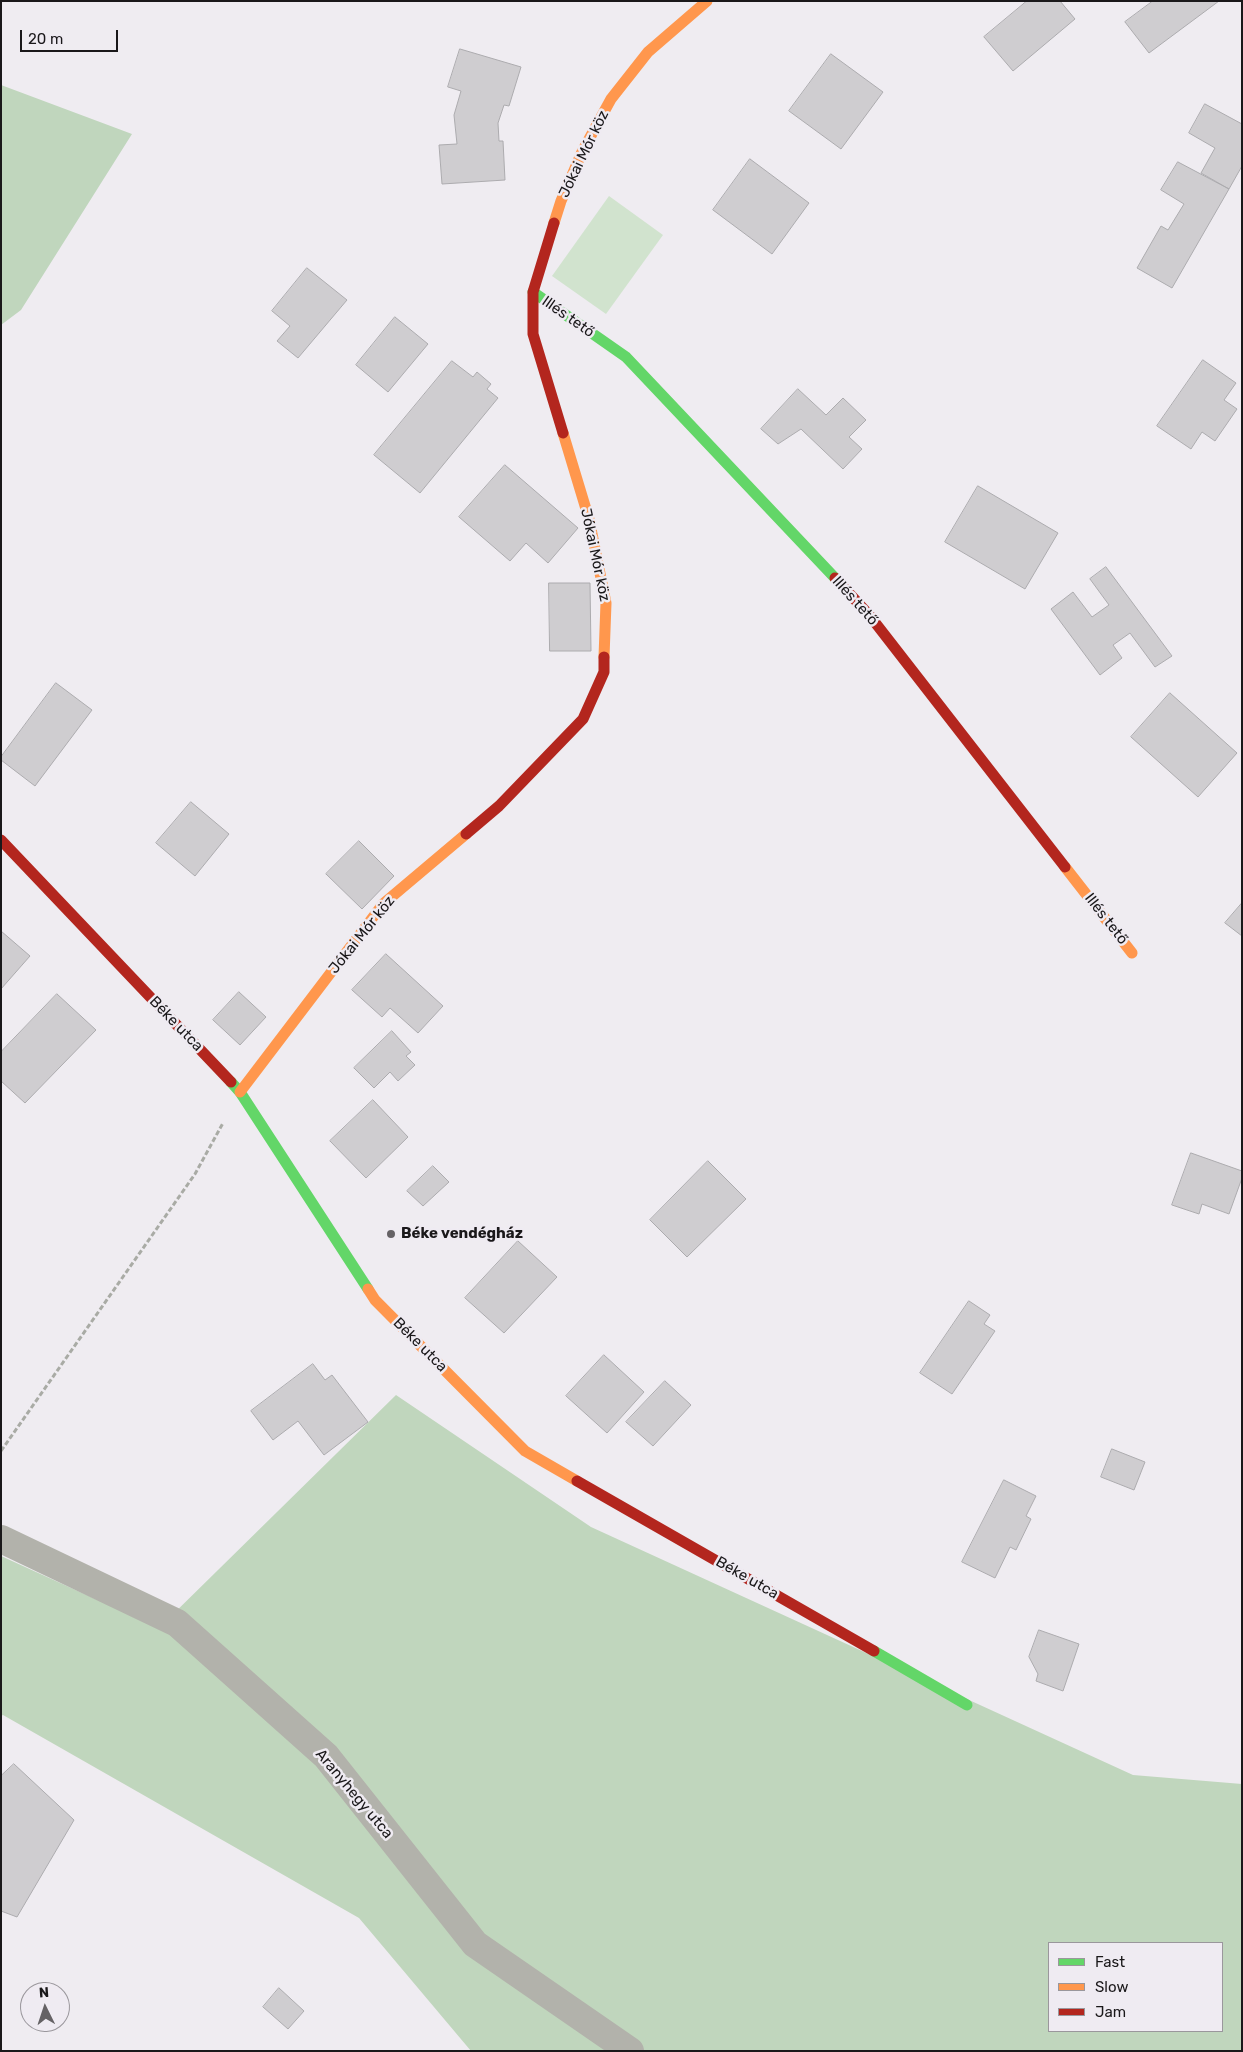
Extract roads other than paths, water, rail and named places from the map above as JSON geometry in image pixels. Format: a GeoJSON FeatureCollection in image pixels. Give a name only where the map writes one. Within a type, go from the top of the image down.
{"type":"FeatureCollection","features":[{"type":"Feature","properties":{"kind":"street","name":"Jókai Mór köz"},"geometry":{"type":"LineString","coordinates":[[240,1092],[383,904],[499,806],[583,719],[604,672],[606,603],[589,519],[533,334],[533,292],[561,202],[582,152],[611,99],[648,52],[706,1]]}},
{"type":"Feature","properties":{"kind":"street","name":"Illés tető"},"geometry":{"type":"LineString","coordinates":[[533,292],[626,357],[870,616],[1132,953]]}},
{"type":"Feature","properties":{"kind":"street","name":"Béke utca"},"geometry":{"type":"LineString","coordinates":[[1,840],[240,1092],[374,1300],[524,1451],[967,1705]]}},
{"type":"Feature","properties":{"kind":"street","name":"Aranyhegy utca"},"geometry":{"type":"LineString","coordinates":[[1,1539],[177,1623],[326,1756],[474,1944],[630,2051]]}},
{"type":"Feature","properties":{"kind":"place","name":"Béke vendégház"},"geometry":{"type":"Point","coordinates":[391,1234]}}]}
